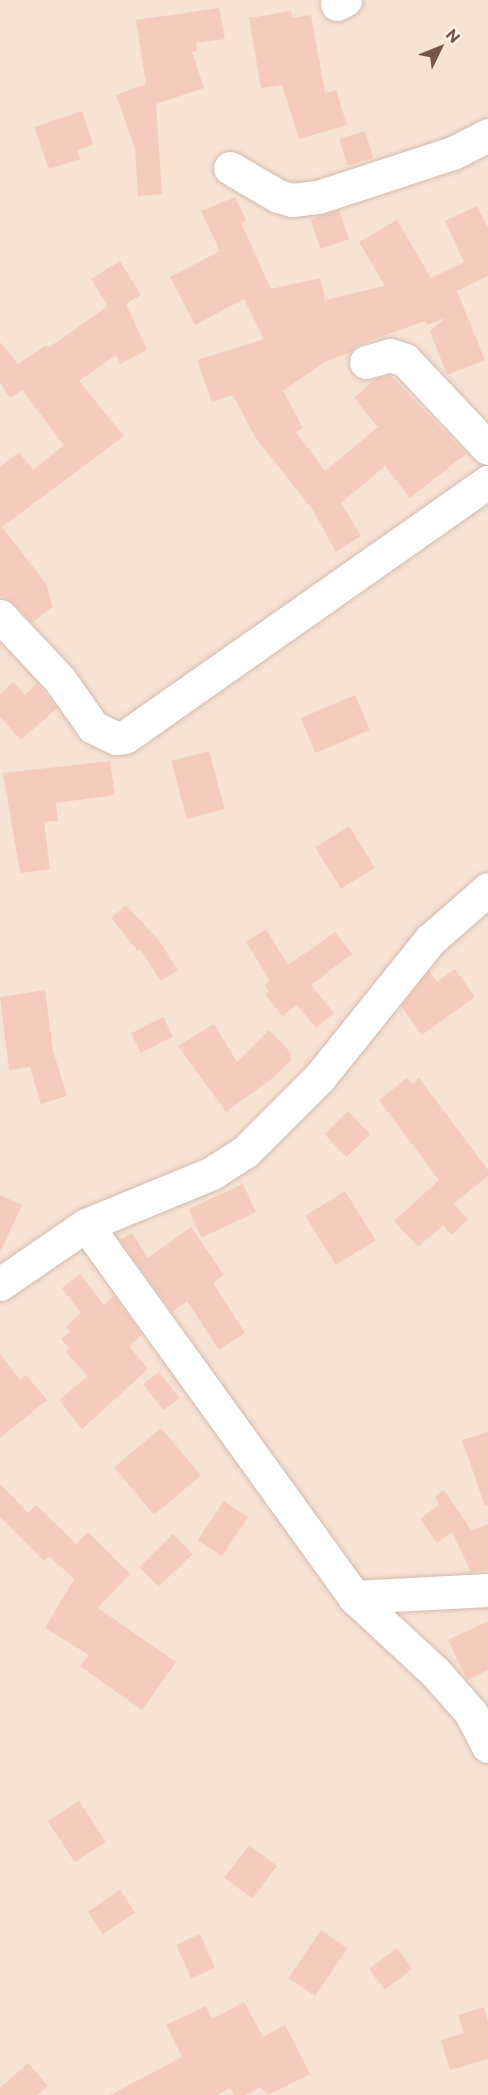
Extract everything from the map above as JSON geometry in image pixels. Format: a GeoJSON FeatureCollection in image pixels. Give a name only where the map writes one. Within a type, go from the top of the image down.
{"type":"FeatureCollection","features":[{"type":"Feature","properties":{"kind":"street"},"geometry":{"type":"LineString","coordinates":[[230,168],[278,196],[292,200],[318,197],[453,153],[488,135]]}},
{"type":"Feature","properties":{"kind":"street"},"geometry":{"type":"LineString","coordinates":[[366,362],[390,355],[405,360],[488,448]]}},
{"type":"Feature","properties":{"kind":"street"},"geometry":{"type":"LineString","coordinates":[[0,616],[60,680],[93,727],[116,738],[125,737],[488,482]]}},
{"type":"Feature","properties":{"kind":"street"},"geometry":{"type":"LineString","coordinates":[[0,1284],[86,1225],[212,1173],[246,1151],[319,1078],[430,940],[488,889]]}},
{"type":"Feature","properties":{"kind":"street"},"geometry":{"type":"LineString","coordinates":[[86,1225],[354,1597],[436,1673],[471,1713],[488,1746]]}},
{"type":"Feature","properties":{"kind":"street"},"geometry":{"type":"LineString","coordinates":[[354,1597],[488,1590]]}},
{"type":"Feature","properties":{"kind":"shaded area"},"geometry":{"type":"Polygon","coordinates":[[[0,0],[488,0],[488,2095],[0,2095],[0,0]]]}},
{"type":"Feature","properties":{"kind":"building"},"geometry":{"type":"Polygon","coordinates":[[[219,8],[225,39],[196,43],[197,51],[192,52],[204,88],[156,104],[162,194],[138,196],[135,149],[116,95],[146,84],[136,20],[219,8]]]}},
{"type":"Feature","properties":{"kind":"building"},"geometry":{"type":"Polygon","coordinates":[[[291,11],[292,18],[311,15],[325,93],[336,90],[347,125],[299,139],[282,85],[261,88],[249,18],[291,11]]]}},
{"type":"Feature","properties":{"kind":"building"},"geometry":{"type":"Polygon","coordinates":[[[82,111],[93,145],[77,150],[80,159],[49,169],[34,127],[82,111]]]}},
{"type":"Feature","properties":{"kind":"building"},"geometry":{"type":"Polygon","coordinates":[[[365,131],[373,158],[347,166],[339,139],[365,131]]]}},
{"type":"Feature","properties":{"kind":"building"},"geometry":{"type":"Polygon","coordinates":[[[235,197],[246,220],[241,223],[271,289],[320,278],[325,300],[385,286],[359,242],[397,220],[431,278],[464,262],[445,221],[477,206],[488,228],[488,276],[457,291],[485,360],[447,375],[430,331],[445,318],[427,325],[425,321],[360,344],[351,352],[325,362],[283,391],[303,428],[296,432],[325,471],[378,427],[354,398],[375,379],[390,375],[466,454],[410,498],[385,466],[341,503],[361,536],[336,552],[313,510],[255,437],[233,395],[212,402],[197,360],[264,339],[244,299],[195,325],[170,277],[220,251],[201,211],[235,197]]]}},
{"type":"Feature","properties":{"kind":"building"},"geometry":{"type":"Polygon","coordinates":[[[339,210],[349,239],[321,249],[311,220],[339,210]]]}},
{"type":"Feature","properties":{"kind":"building"},"geometry":{"type":"Polygon","coordinates":[[[120,261],[141,295],[126,304],[147,350],[120,364],[116,355],[79,381],[124,436],[2,527],[47,585],[52,607],[32,623],[13,603],[0,596],[0,467],[19,452],[33,470],[64,445],[22,390],[10,398],[0,383],[0,342],[18,364],[46,345],[48,348],[108,306],[91,279],[120,261]]]}},
{"type":"Feature","properties":{"kind":"building"},"geometry":{"type":"Polygon","coordinates":[[[13,682],[25,695],[37,683],[57,708],[21,740],[0,717],[0,694],[13,682]]]}},
{"type":"Feature","properties":{"kind":"building"},"geometry":{"type":"Polygon","coordinates":[[[355,695],[370,730],[316,753],[301,718],[355,695]]]}},
{"type":"Feature","properties":{"kind":"building"},"geometry":{"type":"Polygon","coordinates":[[[209,751],[225,809],[187,819],[171,761],[209,751]]]}},
{"type":"Feature","properties":{"kind":"building"},"geometry":{"type":"Polygon","coordinates":[[[110,761],[115,795],[56,803],[58,821],[44,822],[50,869],[20,873],[3,773],[110,761]]]}},
{"type":"Feature","properties":{"kind":"building"},"geometry":{"type":"Polygon","coordinates":[[[349,826],[375,868],[341,889],[315,847],[349,826]]]}},
{"type":"Feature","properties":{"kind":"building"},"geometry":{"type":"Polygon","coordinates":[[[126,905],[160,942],[178,970],[161,981],[140,949],[138,951],[111,918],[126,905]]]}},
{"type":"Feature","properties":{"kind":"building"},"geometry":{"type":"Polygon","coordinates":[[[266,929],[288,965],[335,932],[352,954],[311,985],[334,1013],[316,1028],[297,1005],[282,1016],[265,994],[269,991],[264,985],[270,981],[246,942],[266,929]]]}},
{"type":"Feature","properties":{"kind":"building"},"geometry":{"type":"Polygon","coordinates":[[[455,969],[475,997],[422,1035],[401,1006],[429,971],[437,982],[455,969]]]}},
{"type":"Feature","properties":{"kind":"building"},"geometry":{"type":"Polygon","coordinates":[[[45,990],[53,1051],[67,1096],[41,1104],[30,1067],[9,1070],[0,997],[45,990]]]}},
{"type":"Feature","properties":{"kind":"building"},"geometry":{"type":"Polygon","coordinates":[[[163,1017],[173,1037],[141,1053],[131,1033],[163,1017]]]}},
{"type":"Feature","properties":{"kind":"building"},"geometry":{"type":"Polygon","coordinates":[[[214,1024],[237,1062],[269,1030],[291,1053],[291,1060],[274,1077],[226,1112],[178,1046],[214,1024]]]}},
{"type":"Feature","properties":{"kind":"building"},"geometry":{"type":"Polygon","coordinates":[[[407,1078],[412,1084],[419,1078],[488,1170],[488,1176],[453,1204],[468,1219],[452,1235],[443,1225],[418,1247],[394,1221],[439,1180],[379,1100],[407,1078]]]}},
{"type":"Feature","properties":{"kind":"building"},"geometry":{"type":"Polygon","coordinates":[[[348,1111],[370,1134],[346,1157],[324,1134],[348,1111]]]}},
{"type":"Feature","properties":{"kind":"building"},"geometry":{"type":"Polygon","coordinates":[[[243,1184],[256,1212],[202,1237],[189,1209],[243,1184]]]}},
{"type":"Feature","properties":{"kind":"building"},"geometry":{"type":"Polygon","coordinates":[[[345,1191],[376,1240],[336,1265],[305,1216],[345,1191]]]}},
{"type":"Feature","properties":{"kind":"building"},"geometry":{"type":"Polygon","coordinates":[[[0,1195],[22,1205],[0,1253],[0,1195]]]}},
{"type":"Feature","properties":{"kind":"building"},"geometry":{"type":"Polygon","coordinates":[[[191,1227],[224,1275],[213,1283],[245,1333],[219,1350],[187,1301],[172,1312],[120,1240],[132,1233],[148,1258],[191,1227]]]}},
{"type":"Feature","properties":{"kind":"building"},"geometry":{"type":"Polygon","coordinates":[[[80,1274],[104,1305],[114,1296],[142,1335],[129,1346],[148,1369],[82,1429],[59,1400],[88,1376],[66,1352],[69,1348],[61,1339],[70,1332],[66,1327],[81,1313],[62,1288],[80,1274]]]}},
{"type":"Feature","properties":{"kind":"building"},"geometry":{"type":"Polygon","coordinates":[[[0,1354],[20,1380],[26,1375],[47,1400],[0,1438],[0,1354]]]}},
{"type":"Feature","properties":{"kind":"building"},"geometry":{"type":"Polygon","coordinates":[[[159,1372],[179,1398],[164,1410],[143,1384],[159,1372]]]}},
{"type":"Feature","properties":{"kind":"building"},"geometry":{"type":"Polygon","coordinates":[[[161,1428],[201,1475],[154,1515],[114,1467],[161,1428]]]}},
{"type":"Feature","properties":{"kind":"building"},"geometry":{"type":"Polygon","coordinates":[[[488,1432],[488,1505],[485,1506],[462,1440],[488,1432]]]}},
{"type":"Feature","properties":{"kind":"building"},"geometry":{"type":"Polygon","coordinates":[[[0,1484],[28,1513],[36,1505],[76,1544],[88,1532],[130,1574],[98,1608],[176,1662],[142,1710],[80,1666],[89,1655],[45,1628],[74,1579],[49,1556],[44,1561],[0,1517],[0,1484]]]}},
{"type":"Feature","properties":{"kind":"building"},"geometry":{"type":"Polygon","coordinates":[[[444,1490],[472,1531],[488,1524],[488,1570],[471,1572],[452,1532],[437,1543],[420,1519],[439,1505],[435,1496],[444,1490]]]}},
{"type":"Feature","properties":{"kind":"building"},"geometry":{"type":"Polygon","coordinates":[[[224,1501],[248,1517],[222,1556],[198,1540],[224,1501]]]}},
{"type":"Feature","properties":{"kind":"building"},"geometry":{"type":"Polygon","coordinates":[[[173,1534],[192,1554],[159,1587],[139,1567],[173,1534]]]}},
{"type":"Feature","properties":{"kind":"building"},"geometry":{"type":"Polygon","coordinates":[[[488,1621],[488,1670],[467,1680],[448,1640],[488,1621]]]}},
{"type":"Feature","properties":{"kind":"building"},"geometry":{"type":"Polygon","coordinates":[[[79,1801],[106,1842],[75,1862],[48,1821],[79,1801]]]}},
{"type":"Feature","properties":{"kind":"building"},"geometry":{"type":"Polygon","coordinates":[[[249,1845],[277,1866],[252,1899],[224,1878],[249,1845]]]}},
{"type":"Feature","properties":{"kind":"building"},"geometry":{"type":"Polygon","coordinates":[[[120,1890],[135,1912],[103,1934],[88,1912],[120,1890]]]}},
{"type":"Feature","properties":{"kind":"building"},"geometry":{"type":"Polygon","coordinates":[[[321,1930],[348,1948],[315,1996],[289,1978],[321,1930]]]}},
{"type":"Feature","properties":{"kind":"building"},"geometry":{"type":"Polygon","coordinates":[[[200,1934],[215,1968],[191,1978],[176,1945],[200,1934]]]}},
{"type":"Feature","properties":{"kind":"building"},"geometry":{"type":"Polygon","coordinates":[[[397,1948],[413,1969],[385,1990],[369,1969],[397,1948]]]}},
{"type":"Feature","properties":{"kind":"building"},"geometry":{"type":"Polygon","coordinates":[[[244,2002],[263,2037],[285,2025],[310,2074],[268,2095],[260,2087],[246,2095],[234,2095],[230,2088],[217,2095],[110,2095],[182,2057],[166,2025],[206,2006],[212,2019],[244,2002]]]}},
{"type":"Feature","properties":{"kind":"building"},"geometry":{"type":"Polygon","coordinates":[[[484,2007],[488,2021],[488,2059],[450,2070],[441,2040],[464,2033],[458,2015],[484,2007]]]}},
{"type":"Feature","properties":{"kind":"building"},"geometry":{"type":"Polygon","coordinates":[[[28,2063],[48,2086],[37,2095],[0,2095],[0,2088],[28,2063]]]}}]}
